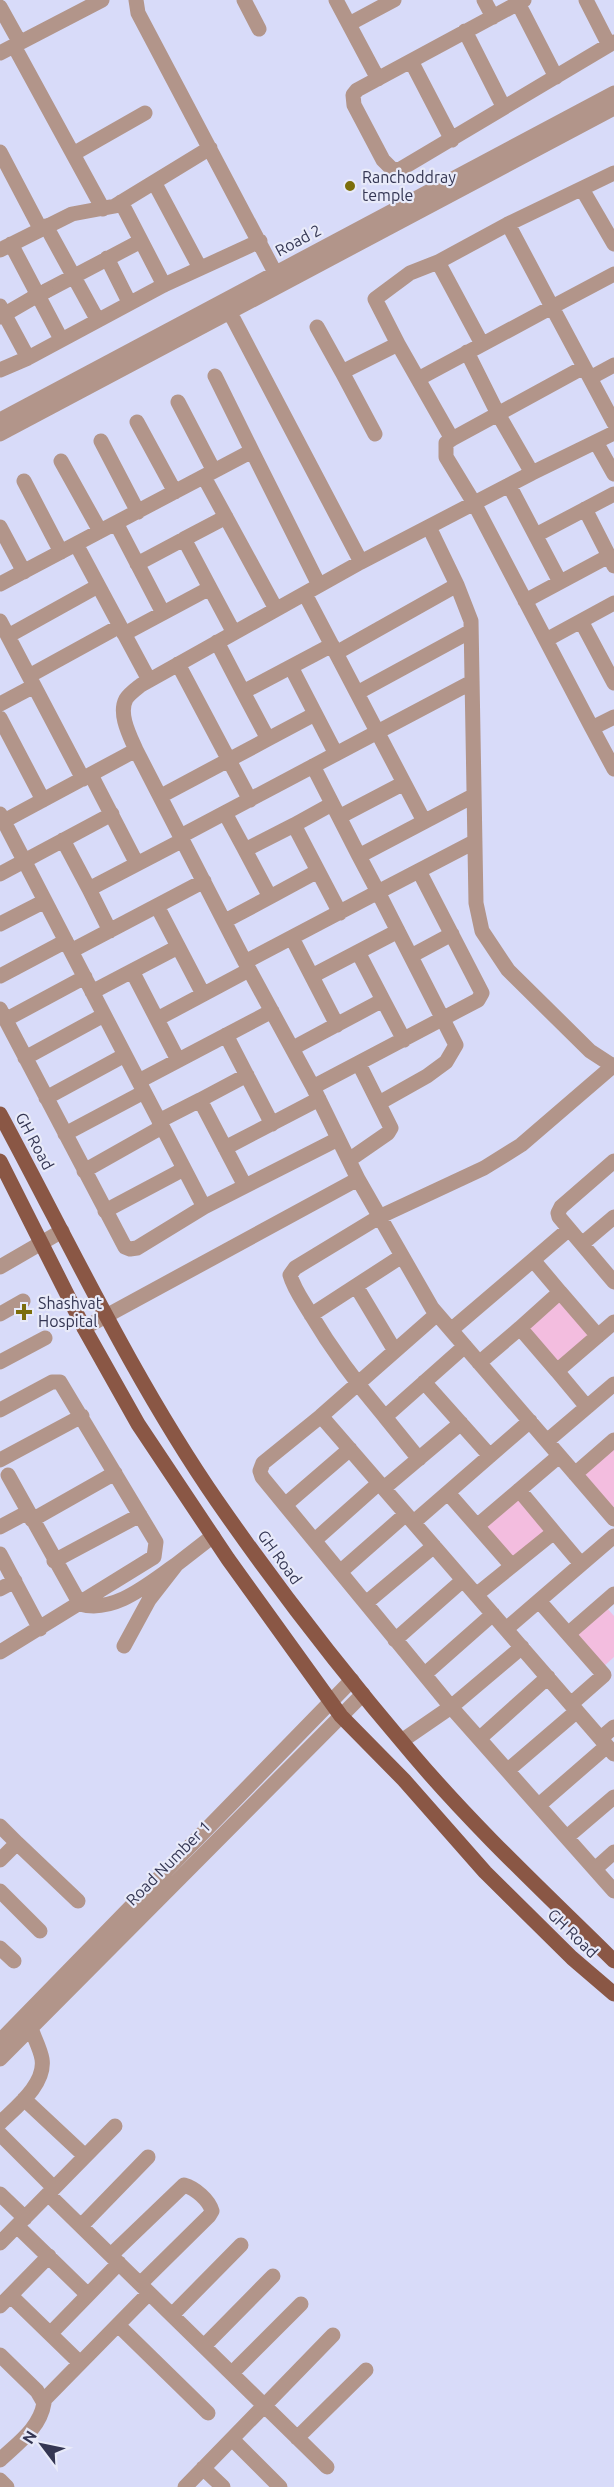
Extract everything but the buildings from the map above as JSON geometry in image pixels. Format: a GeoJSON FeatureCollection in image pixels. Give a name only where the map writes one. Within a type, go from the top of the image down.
{"type":"FeatureCollection","features":[{"type":"Feature","properties":{"kind":"main road","name":"GH Road"},"geometry":{"type":"LineString","coordinates":[[0,1114],[105,1315],[153,1400],[217,1500],[296,1609],[413,1755],[509,1859],[614,1960]]}},
{"type":"Feature","properties":{"kind":"main road","name":"GH Road"},"geometry":{"type":"LineString","coordinates":[[1,1165],[84,1328],[138,1424],[213,1536],[341,1716],[404,1780],[485,1872],[572,1958],[614,1994]]}},
{"type":"Feature","properties":{"kind":"street"},"geometry":{"type":"LineString","coordinates":[[11,48],[102,0]]}},
{"type":"Feature","properties":{"kind":"street"},"geometry":{"type":"LineString","coordinates":[[136,0],[138,13],[278,278]]}},
{"type":"Feature","properties":{"kind":"street"},"geometry":{"type":"LineString","coordinates":[[244,0],[259,29]]}},
{"type":"Feature","properties":{"kind":"street"},"geometry":{"type":"LineString","coordinates":[[336,0],[378,79]]}},
{"type":"Feature","properties":{"kind":"street"},"geometry":{"type":"LineString","coordinates":[[349,24],[394,0]]}},
{"type":"Feature","properties":{"kind":"street"},"geometry":{"type":"LineString","coordinates":[[484,0],[493,17]]}},
{"type":"Feature","properties":{"kind":"street"},"geometry":{"type":"LineString","coordinates":[[556,77],[521,2],[357,90],[352,101],[387,165],[399,170],[452,140],[503,106],[556,77],[612,43],[586,0]]}},
{"type":"Feature","properties":{"kind":"street"},"geometry":{"type":"LineString","coordinates":[[0,8],[11,48],[103,209]]}},
{"type":"Feature","properties":{"kind":"street"},"geometry":{"type":"LineString","coordinates":[[465,32],[503,106]]}},
{"type":"Feature","properties":{"kind":"street"},"geometry":{"type":"LineString","coordinates":[[411,61],[452,140]]}},
{"type":"Feature","properties":{"kind":"street","name":"Road 2"},"geometry":{"type":"LineString","coordinates":[[0,434],[614,93]]}},
{"type":"Feature","properties":{"kind":"street","name":"Road 2"},"geometry":{"type":"LineString","coordinates":[[278,278],[614,108]]}},
{"type":"Feature","properties":{"kind":"street"},"geometry":{"type":"LineString","coordinates":[[73,154],[145,113]]}},
{"type":"Feature","properties":{"kind":"street"},"geometry":{"type":"LineString","coordinates":[[62,339],[3,248],[72,214],[103,209],[121,202],[210,148]]}},
{"type":"Feature","properties":{"kind":"street"},"geometry":{"type":"LineString","coordinates":[[0,152],[97,319]]}},
{"type":"Feature","properties":{"kind":"street"},"geometry":{"type":"LineString","coordinates":[[452,439],[375,299],[410,273],[438,262],[508,224],[614,173]]}},
{"type":"Feature","properties":{"kind":"street"},"geometry":{"type":"LineString","coordinates":[[154,182],[200,268]]}},
{"type":"Feature","properties":{"kind":"street"},"geometry":{"type":"LineString","coordinates":[[582,189],[614,244]]}},
{"type":"Feature","properties":{"kind":"street"},"geometry":{"type":"LineString","coordinates":[[121,202],[164,285]]}},
{"type":"Feature","properties":{"kind":"street"},"geometry":{"type":"LineString","coordinates":[[508,224],[614,423]]}},
{"type":"Feature","properties":{"kind":"street"},"geometry":{"type":"LineString","coordinates":[[28,358],[2,312],[30,300],[73,275],[141,241]]}},
{"type":"Feature","properties":{"kind":"street"},"geometry":{"type":"LineString","coordinates":[[0,370],[28,358],[129,302],[260,241]]}},
{"type":"Feature","properties":{"kind":"street"},"geometry":{"type":"LineString","coordinates":[[107,258],[129,302]]}},
{"type":"Feature","properties":{"kind":"street"},"geometry":{"type":"LineString","coordinates":[[438,262],[482,344]]}},
{"type":"Feature","properties":{"kind":"street"},"geometry":{"type":"LineString","coordinates":[[418,379],[614,273]]}},
{"type":"Feature","properties":{"kind":"street"},"geometry":{"type":"LineString","coordinates":[[227,307],[362,562]]}},
{"type":"Feature","properties":{"kind":"street","name":"Road 2"},"geometry":{"type":"LineString","coordinates":[[0,420],[227,307]]}},
{"type":"Feature","properties":{"kind":"street"},"geometry":{"type":"LineString","coordinates":[[317,327],[375,434]]}},
{"type":"Feature","properties":{"kind":"street"},"geometry":{"type":"LineString","coordinates":[[342,372],[398,344]]}},
{"type":"Feature","properties":{"kind":"street"},"geometry":{"type":"LineString","coordinates":[[468,352],[498,414],[532,473]]}},
{"type":"Feature","properties":{"kind":"street"},"geometry":{"type":"LineString","coordinates":[[613,766],[474,503],[446,458],[446,443],[498,414],[587,373],[614,365]]}},
{"type":"Feature","properties":{"kind":"street"},"geometry":{"type":"LineString","coordinates":[[215,376],[319,585]]}},
{"type":"Feature","properties":{"kind":"street"},"geometry":{"type":"LineString","coordinates":[[178,402],[226,518],[276,609]]}},
{"type":"Feature","properties":{"kind":"street"},"geometry":{"type":"LineString","coordinates":[[137,422],[175,492]]}},
{"type":"Feature","properties":{"kind":"street"},"geometry":{"type":"LineString","coordinates":[[614,433],[362,562],[149,680],[127,698],[124,708],[128,731],[136,750],[247,966],[293,1048],[358,1179],[437,1314],[614,1519]]}},
{"type":"Feature","properties":{"kind":"street"},"geometry":{"type":"LineString","coordinates":[[101,441],[138,512]]}},
{"type":"Feature","properties":{"kind":"street"},"geometry":{"type":"LineString","coordinates":[[596,442],[614,474]]}},
{"type":"Feature","properties":{"kind":"street"},"geometry":{"type":"LineString","coordinates":[[0,584],[252,451]]}},
{"type":"Feature","properties":{"kind":"street"},"geometry":{"type":"LineString","coordinates":[[61,461],[100,531]]}},
{"type":"Feature","properties":{"kind":"street"},"geometry":{"type":"LineString","coordinates":[[24,481],[61,552]]}},
{"type":"Feature","properties":{"kind":"street"},"geometry":{"type":"LineString","coordinates":[[509,485],[560,582]]}},
{"type":"Feature","properties":{"kind":"street"},"geometry":{"type":"LineString","coordinates":[[536,535],[614,494]]}},
{"type":"Feature","properties":{"kind":"street"},"geometry":{"type":"LineString","coordinates":[[525,601],[560,582],[612,561],[585,509]]}},
{"type":"Feature","properties":{"kind":"street"},"geometry":{"type":"LineString","coordinates":[[137,564],[226,518]]}},
{"type":"Feature","properties":{"kind":"street"},"geometry":{"type":"LineString","coordinates":[[116,523],[163,613]]}},
{"type":"Feature","properties":{"kind":"street"},"geometry":{"type":"LineString","coordinates":[[0,527],[24,572]]}},
{"type":"Feature","properties":{"kind":"street"},"geometry":{"type":"LineString","coordinates":[[419,1459],[357,1384],[311,1315],[293,1285],[290,1275],[295,1268],[379,1217],[484,1168],[521,1145],[614,1065],[590,1051],[508,970],[482,931],[476,903],[471,621],[457,585],[429,527]]}},
{"type":"Feature","properties":{"kind":"street"},"geometry":{"type":"LineString","coordinates":[[184,539],[234,633]]}},
{"type":"Feature","properties":{"kind":"street"},"geometry":{"type":"LineString","coordinates":[[76,544],[149,680]]}},
{"type":"Feature","properties":{"kind":"street"},"geometry":{"type":"LineString","coordinates":[[243,692],[291,667],[334,649],[457,585]]}},
{"type":"Feature","properties":{"kind":"street"},"geometry":{"type":"LineString","coordinates":[[8,636],[98,586]]}},
{"type":"Feature","properties":{"kind":"street"},"geometry":{"type":"LineString","coordinates":[[0,704],[32,681],[122,630],[163,613],[210,588]]}},
{"type":"Feature","properties":{"kind":"street"},"geometry":{"type":"LineString","coordinates":[[305,594],[424,821]]}},
{"type":"Feature","properties":{"kind":"street"},"geometry":{"type":"LineString","coordinates":[[546,640],[614,603]]}},
{"type":"Feature","properties":{"kind":"street"},"geometry":{"type":"LineString","coordinates":[[0,621],[87,777],[112,814],[137,864]]}},
{"type":"Feature","properties":{"kind":"street"},"geometry":{"type":"LineString","coordinates":[[581,621],[614,683]]}},
{"type":"Feature","properties":{"kind":"street"},"geometry":{"type":"LineString","coordinates":[[357,693],[471,631]]}},
{"type":"Feature","properties":{"kind":"street"},"geometry":{"type":"LineString","coordinates":[[217,642],[268,739]]}},
{"type":"Feature","properties":{"kind":"street"},"geometry":{"type":"LineString","coordinates":[[178,664],[249,800]]}},
{"type":"Feature","properties":{"kind":"street"},"geometry":{"type":"LineString","coordinates":[[291,667],[336,754]]}},
{"type":"Feature","properties":{"kind":"street"},"geometry":{"type":"LineString","coordinates":[[89,889],[249,800],[472,682]]}},
{"type":"Feature","properties":{"kind":"street"},"geometry":{"type":"LineString","coordinates":[[161,796],[315,714]]}},
{"type":"Feature","properties":{"kind":"street"},"geometry":{"type":"LineString","coordinates":[[0,717],[43,800]]}},
{"type":"Feature","properties":{"kind":"street"},"geometry":{"type":"LineString","coordinates":[[592,728],[614,717]]}},
{"type":"Feature","properties":{"kind":"street"},"geometry":{"type":"LineString","coordinates":[[136,750],[3,823],[204,1207]]}},
{"type":"Feature","properties":{"kind":"street"},"geometry":{"type":"LineString","coordinates":[[313,766],[444,1018],[456,1046],[446,1062],[427,1076],[379,1103]]}},
{"type":"Feature","properties":{"kind":"street"},"geometry":{"type":"LineString","coordinates":[[245,850],[294,825],[336,811],[404,783]]}},
{"type":"Feature","properties":{"kind":"street"},"geometry":{"type":"LineString","coordinates":[[359,856],[473,795]]}},
{"type":"Feature","properties":{"kind":"street"},"geometry":{"type":"LineString","coordinates":[[225,813],[270,897]]}},
{"type":"Feature","properties":{"kind":"street"},"geometry":{"type":"LineString","coordinates":[[0,874],[112,814]]}},
{"type":"Feature","properties":{"kind":"street"},"geometry":{"type":"LineString","coordinates":[[294,825],[340,913]]}},
{"type":"Feature","properties":{"kind":"street"},"geometry":{"type":"LineString","coordinates":[[63,840],[110,931]]}},
{"type":"Feature","properties":{"kind":"street"},"geometry":{"type":"LineString","coordinates":[[157,1018],[203,994],[292,938],[474,842]]}},
{"type":"Feature","properties":{"kind":"street"},"geometry":{"type":"LineString","coordinates":[[225,921],[318,871]]}},
{"type":"Feature","properties":{"kind":"street"},"geometry":{"type":"LineString","coordinates":[[225,1148],[272,1124],[359,1064],[478,1000],[482,993],[419,871]]}},
{"type":"Feature","properties":{"kind":"street"},"geometry":{"type":"LineString","coordinates":[[0,976],[68,946],[110,931],[204,881]]}},
{"type":"Feature","properties":{"kind":"street"},"geometry":{"type":"LineString","coordinates":[[0,924],[45,901]]}},
{"type":"Feature","properties":{"kind":"street"},"geometry":{"type":"LineString","coordinates":[[157,906],[203,994]]}},
{"type":"Feature","properties":{"kind":"street"},"geometry":{"type":"LineString","coordinates":[[312,976],[398,931]]}},
{"type":"Feature","properties":{"kind":"street"},"geometry":{"type":"LineString","coordinates":[[411,956],[452,934]]}},
{"type":"Feature","properties":{"kind":"street"},"geometry":{"type":"LineString","coordinates":[[292,938],[337,1025]]}},
{"type":"Feature","properties":{"kind":"street"},"geometry":{"type":"LineString","coordinates":[[92,992],[178,947]]}},
{"type":"Feature","properties":{"kind":"street"},"geometry":{"type":"LineString","coordinates":[[358,952],[404,1040]]}},
{"type":"Feature","properties":{"kind":"street"},"geometry":{"type":"LineString","coordinates":[[132,971],[178,1060]]}},
{"type":"Feature","properties":{"kind":"street"},"geometry":{"type":"LineString","coordinates":[[84,977],[3,1015],[121,1242],[130,1249],[137,1248],[244,1185],[338,1138]]}},
{"type":"Feature","properties":{"kind":"street"},"geometry":{"type":"LineString","coordinates":[[293,1048],[383,1000]]}},
{"type":"Feature","properties":{"kind":"street"},"geometry":{"type":"LineString","coordinates":[[65,1134],[142,1086],[178,1060],[272,1011]]}},
{"type":"Feature","properties":{"kind":"street"},"geometry":{"type":"LineString","coordinates":[[26,1058],[104,1015]]}},
{"type":"Feature","properties":{"kind":"street"},"geometry":{"type":"LineString","coordinates":[[226,1035],[272,1124]]}},
{"type":"Feature","properties":{"kind":"street"},"geometry":{"type":"LineString","coordinates":[[46,1098],[125,1055]]}},
{"type":"Feature","properties":{"kind":"street"},"geometry":{"type":"LineString","coordinates":[[348,1160],[388,1134],[391,1128],[359,1064]]}},
{"type":"Feature","properties":{"kind":"street"},"geometry":{"type":"LineString","coordinates":[[84,1171],[200,1100],[247,1075]]}},
{"type":"Feature","properties":{"kind":"street"},"geometry":{"type":"LineString","coordinates":[[200,1100],[244,1185]]}},
{"type":"Feature","properties":{"kind":"street"},"geometry":{"type":"LineString","coordinates":[[613,1278],[569,1229],[558,1213],[561,1207],[614,1161]]}},
{"type":"Feature","properties":{"kind":"street"},"geometry":{"type":"LineString","coordinates":[[105,1211],[184,1169]]}},
{"type":"Feature","properties":{"kind":"street"},"geometry":{"type":"LineString","coordinates":[[84,1328],[358,1179]]}},
{"type":"Feature","properties":{"kind":"street"},"geometry":{"type":"LineString","coordinates":[[582,1244],[614,1217]]}},
{"type":"Feature","properties":{"kind":"street"},"geometry":{"type":"LineString","coordinates":[[451,1330],[569,1229]]}},
{"type":"Feature","properties":{"kind":"street"},"geometry":{"type":"LineString","coordinates":[[0,1267],[63,1231]]}},
{"type":"Feature","properties":{"kind":"street"},"geometry":{"type":"LineString","coordinates":[[311,1315],[402,1256]]}},
{"type":"Feature","properties":{"kind":"street"},"geometry":{"type":"LineString","coordinates":[[532,1260],[598,1336]]}},
{"type":"Feature","properties":{"kind":"street"},"geometry":{"type":"LineString","coordinates":[[356,1286],[395,1351]]}},
{"type":"Feature","properties":{"kind":"street"},"geometry":{"type":"LineString","coordinates":[[479,1363],[560,1293]]}},
{"type":"Feature","properties":{"kind":"street"},"geometry":{"type":"LineString","coordinates":[[0,1314],[23,1301]]}},
{"type":"Feature","properties":{"kind":"street"},"geometry":{"type":"LineString","coordinates":[[437,1314],[321,1416],[263,1463],[260,1471],[262,1477],[395,1640],[614,1891]]}},
{"type":"Feature","properties":{"kind":"street"},"geometry":{"type":"LineString","coordinates":[[557,1371],[614,1322]]}},
{"type":"Feature","properties":{"kind":"street"},"geometry":{"type":"LineString","coordinates":[[520,1328],[587,1407]]}},
{"type":"Feature","properties":{"kind":"street"},"geometry":{"type":"LineString","coordinates":[[0,1362],[45,1338]]}},
{"type":"Feature","properties":{"kind":"street"},"geometry":{"type":"LineString","coordinates":[[385,1417],[465,1346]]}},
{"type":"Feature","properties":{"kind":"street"},"geometry":{"type":"LineString","coordinates":[[0,1410],[57,1380],[82,1416],[156,1542],[154,1557],[0,1652]]}},
{"type":"Feature","properties":{"kind":"street"},"geometry":{"type":"LineString","coordinates":[[424,1382],[490,1456]]}},
{"type":"Feature","properties":{"kind":"street"},"geometry":{"type":"LineString","coordinates":[[547,1441],[614,1384]]}},
{"type":"Feature","properties":{"kind":"street"},"geometry":{"type":"LineString","coordinates":[[82,1416],[0,1460],[4,1477],[30,1516],[80,1604],[93,1608],[114,1603],[138,1591],[213,1536]]}},
{"type":"Feature","properties":{"kind":"street"},"geometry":{"type":"LineString","coordinates":[[321,1416],[607,1746]]}},
{"type":"Feature","properties":{"kind":"street"},"geometry":{"type":"LineString","coordinates":[[340,1572],[448,1492],[530,1421]]}},
{"type":"Feature","properties":{"kind":"street"},"geometry":{"type":"LineString","coordinates":[[315,1540],[381,1485],[419,1459],[461,1423]]}},
{"type":"Feature","properties":{"kind":"street"},"geometry":{"type":"LineString","coordinates":[[575,1474],[614,1440]]}},
{"type":"Feature","properties":{"kind":"street"},"geometry":{"type":"LineString","coordinates":[[285,1505],[350,1449]]}},
{"type":"Feature","properties":{"kind":"street"},"geometry":{"type":"LineString","coordinates":[[477,1526],[560,1456]]}},
{"type":"Feature","properties":{"kind":"street"},"geometry":{"type":"LineString","coordinates":[[0,1527],[30,1516],[115,1473]]}},
{"type":"Feature","properties":{"kind":"street"},"geometry":{"type":"LineString","coordinates":[[519,1490],[581,1564]]}},
{"type":"Feature","properties":{"kind":"street"},"geometry":{"type":"LineString","coordinates":[[448,1492],[512,1566]]}},
{"type":"Feature","properties":{"kind":"street"},"geometry":{"type":"LineString","coordinates":[[54,1561],[140,1515]]}},
{"type":"Feature","properties":{"kind":"street"},"geometry":{"type":"LineString","coordinates":[[476,1595],[554,1532]]}},
{"type":"Feature","properties":{"kind":"street"},"geometry":{"type":"LineString","coordinates":[[506,1629],[614,1536]]}},
{"type":"Feature","properties":{"kind":"street"},"geometry":{"type":"LineString","coordinates":[[366,1604],[434,1546]]}},
{"type":"Feature","properties":{"kind":"street"},"geometry":{"type":"LineString","coordinates":[[0,1554],[40,1629]]}},
{"type":"Feature","properties":{"kind":"street"},"geometry":{"type":"LineString","coordinates":[[124,1646],[149,1599],[177,1564]]}},
{"type":"Feature","properties":{"kind":"street"},"geometry":{"type":"LineString","coordinates":[[395,1640],[463,1580]]}},
{"type":"Feature","properties":{"kind":"street"},"geometry":{"type":"LineString","coordinates":[[0,1589],[15,1581]]}},
{"type":"Feature","properties":{"kind":"street"},"geometry":{"type":"LineString","coordinates":[[568,1634],[612,1599]]}},
{"type":"Feature","properties":{"kind":"street"},"geometry":{"type":"LineString","coordinates":[[508,1770],[609,1670],[568,1634],[540,1601]]}},
{"type":"Feature","properties":{"kind":"street"},"geometry":{"type":"LineString","coordinates":[[425,1674],[493,1614]]}},
{"type":"Feature","properties":{"kind":"street"},"geometry":{"type":"LineString","coordinates":[[402,1740],[452,1707],[522,1647]]}},
{"type":"Feature","properties":{"kind":"street"},"geometry":{"type":"LineString","coordinates":[[480,1738],[548,1677]]}},
{"type":"Feature","properties":{"kind":"street","name":"Road Number 1"},"geometry":{"type":"LineString","coordinates":[[0,2041],[352,1680]]}},
{"type":"Feature","properties":{"kind":"street","name":"Road Number 1"},"geometry":{"type":"LineString","coordinates":[[0,2059],[363,1694]]}},
{"type":"Feature","properties":{"kind":"street"},"geometry":{"type":"LineString","coordinates":[[539,1805],[607,1746],[614,1727]]}},
{"type":"Feature","properties":{"kind":"street"},"geometry":{"type":"LineString","coordinates":[[567,1837],[614,1797]]}},
{"type":"Feature","properties":{"kind":"street"},"geometry":{"type":"LineString","coordinates":[[0,1826],[78,1901]]}},
{"type":"Feature","properties":{"kind":"street"},"geometry":{"type":"LineString","coordinates":[[0,1860],[17,1843]]}},
{"type":"Feature","properties":{"kind":"street"},"geometry":{"type":"LineString","coordinates":[[595,1869],[614,1852]]}},
{"type":"Feature","properties":{"kind":"street"},"geometry":{"type":"LineString","coordinates":[[0,1891],[40,1931]]}},
{"type":"Feature","properties":{"kind":"street"},"geometry":{"type":"LineString","coordinates":[[0,1948],[14,1961]]}},
{"type":"Feature","properties":{"kind":"street"},"geometry":{"type":"LineString","coordinates":[[0,2123],[35,2085],[42,2065],[31,2028]]}},
{"type":"Feature","properties":{"kind":"street"},"geometry":{"type":"LineString","coordinates":[[24,2099],[85,2156]]}},
{"type":"Feature","properties":{"kind":"street"},"geometry":{"type":"LineString","coordinates":[[0,2243],[115,2126]]}},
{"type":"Feature","properties":{"kind":"street"},"geometry":{"type":"LineString","coordinates":[[0,2134],[81,2226],[327,2467]]}},
{"type":"Feature","properties":{"kind":"street"},"geometry":{"type":"LineString","coordinates":[[81,2226],[148,2157]]}},
{"type":"Feature","properties":{"kind":"street"},"geometry":{"type":"LineString","coordinates":[[0,2460],[34,2427],[42,2414],[44,2400],[118,2325],[145,2288],[209,2216],[212,2211],[209,2203],[193,2188],[184,2185],[115,2259],[88,2295],[50,2334]]}},
{"type":"Feature","properties":{"kind":"street"},"geometry":{"type":"LineString","coordinates":[[0,2194],[49,2256],[88,2295]]}},
{"type":"Feature","properties":{"kind":"street"},"geometry":{"type":"LineString","coordinates":[[172,2315],[241,2245]]}},
{"type":"Feature","properties":{"kind":"street"},"geometry":{"type":"LineString","coordinates":[[49,2256],[5,2301],[50,2334],[80,2364]]}},
{"type":"Feature","properties":{"kind":"street"},"geometry":{"type":"LineString","coordinates":[[204,2346],[273,2276]]}},
{"type":"Feature","properties":{"kind":"street"},"geometry":{"type":"LineString","coordinates":[[232,2373],[301,2304]]}},
{"type":"Feature","properties":{"kind":"street"},"geometry":{"type":"LineString","coordinates":[[118,2325],[208,2413]]}},
{"type":"Feature","properties":{"kind":"street"},"geometry":{"type":"LineString","coordinates":[[185,2487],[333,2335]]}},
{"type":"Feature","properties":{"kind":"street"},"geometry":{"type":"LineString","coordinates":[[0,2355],[44,2400]]}},
{"type":"Feature","properties":{"kind":"street"},"geometry":{"type":"LineString","coordinates":[[297,2438],[366,2370]]}},
{"type":"Feature","properties":{"kind":"street"},"geometry":{"type":"LineString","coordinates":[[232,2439],[280,2487]]}},
{"type":"Feature","properties":{"kind":"street"},"geometry":{"type":"LineString","coordinates":[[203,2468],[223,2487]]}},
{"type":"Feature","properties":{"kind":"street"},"geometry":{"type":"LineString","coordinates":[[0,2480],[7,2487]]}},
{"type":"Feature","properties":{"kind":"shaded area"},"geometry":{"type":"Polygon","coordinates":[[[562,1299],[592,1335],[556,1365],[527,1329],[562,1299]]]}},
{"type":"Feature","properties":{"kind":"shaded area"},"geometry":{"type":"Polygon","coordinates":[[[614,1448],[614,1509],[584,1473],[614,1448]]]}},
{"type":"Feature","properties":{"kind":"shaded area"},"geometry":{"type":"Polygon","coordinates":[[[519,1499],[546,1532],[513,1559],[486,1527],[519,1499]]]}},
{"type":"Feature","properties":{"kind":"shaded area"},"geometry":{"type":"Polygon","coordinates":[[[607,1608],[614,1616],[614,1657],[602,1668],[574,1635],[607,1608]]]}},
{"type":"Feature","properties":{"kind":"place","name":"Ranchoddray temple"},"geometry":{"type":"Point","coordinates":[350,186]}},
{"type":"Feature","properties":{"kind":"place","name":"Shashvat Hospital"},"geometry":{"type":"Point","coordinates":[24,1312]}}]}
